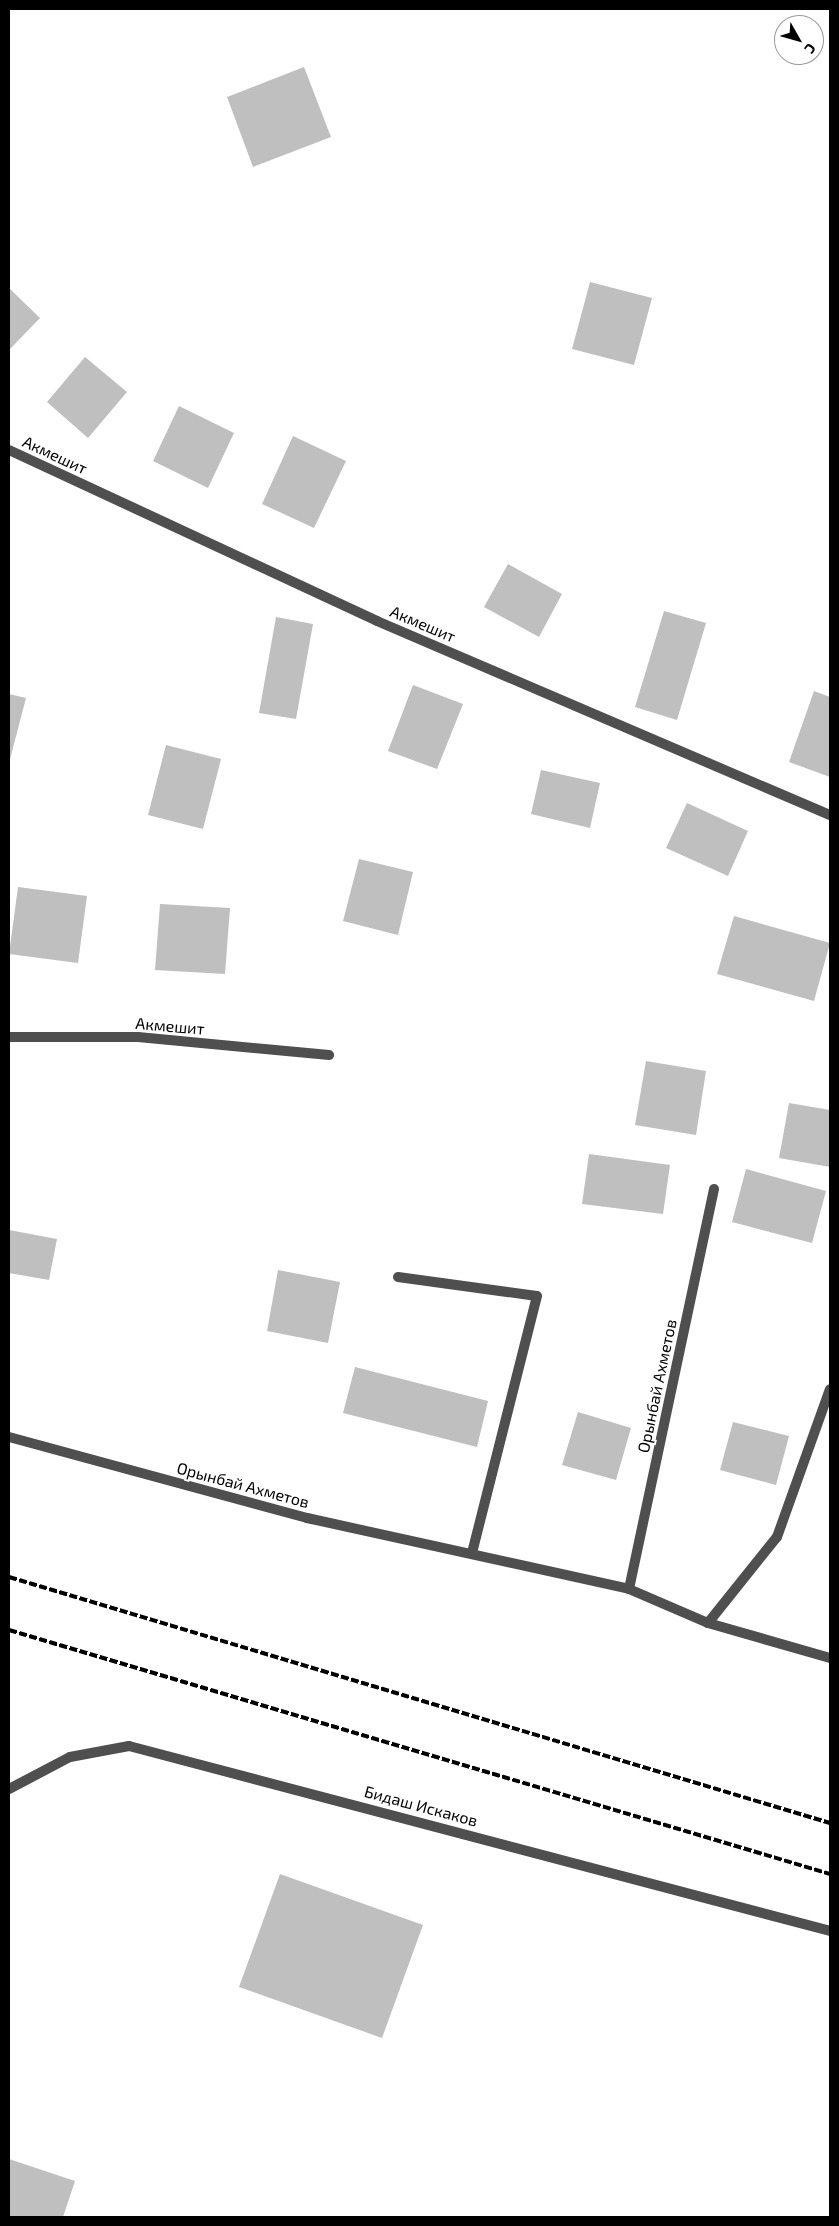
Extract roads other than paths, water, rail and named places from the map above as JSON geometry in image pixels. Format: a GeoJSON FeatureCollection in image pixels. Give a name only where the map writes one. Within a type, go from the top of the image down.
{"type":"FeatureCollection","features":[{"type":"Feature","properties":{"kind":"street","name":"Акмешит"},"geometry":{"type":"LineString","coordinates":[[9,450],[377,621],[830,814]]}},
{"type":"Feature","properties":{"kind":"street","name":"Акмешит"},"geometry":{"type":"LineString","coordinates":[[9,1037],[138,1037],[329,1055]]}},
{"type":"Feature","properties":{"kind":"street","name":"Орынбай Ахметов"},"geometry":{"type":"LineString","coordinates":[[629,1589],[714,1189]]}},
{"type":"Feature","properties":{"kind":"street"},"geometry":{"type":"LineString","coordinates":[[398,1277],[537,1296],[472,1553]]}},
{"type":"Feature","properties":{"kind":"street"},"geometry":{"type":"LineString","coordinates":[[708,1623],[777,1537],[830,1389]]}},
{"type":"Feature","properties":{"kind":"street","name":"Орынбай Ахметов"},"geometry":{"type":"LineString","coordinates":[[9,1437],[307,1518],[629,1589],[708,1623],[830,1658]]}},
{"type":"Feature","properties":{"kind":"street","name":"Бидаш Искаков"},"geometry":{"type":"LineString","coordinates":[[9,1789],[70,1757],[129,1746],[830,1931]]}},
{"type":"Feature","properties":{"kind":"railway"},"geometry":{"type":"LineString","coordinates":[[9,1577],[830,1823]]}},
{"type":"Feature","properties":{"kind":"railway"},"geometry":{"type":"LineString","coordinates":[[9,1630],[830,1874]]}}]}
